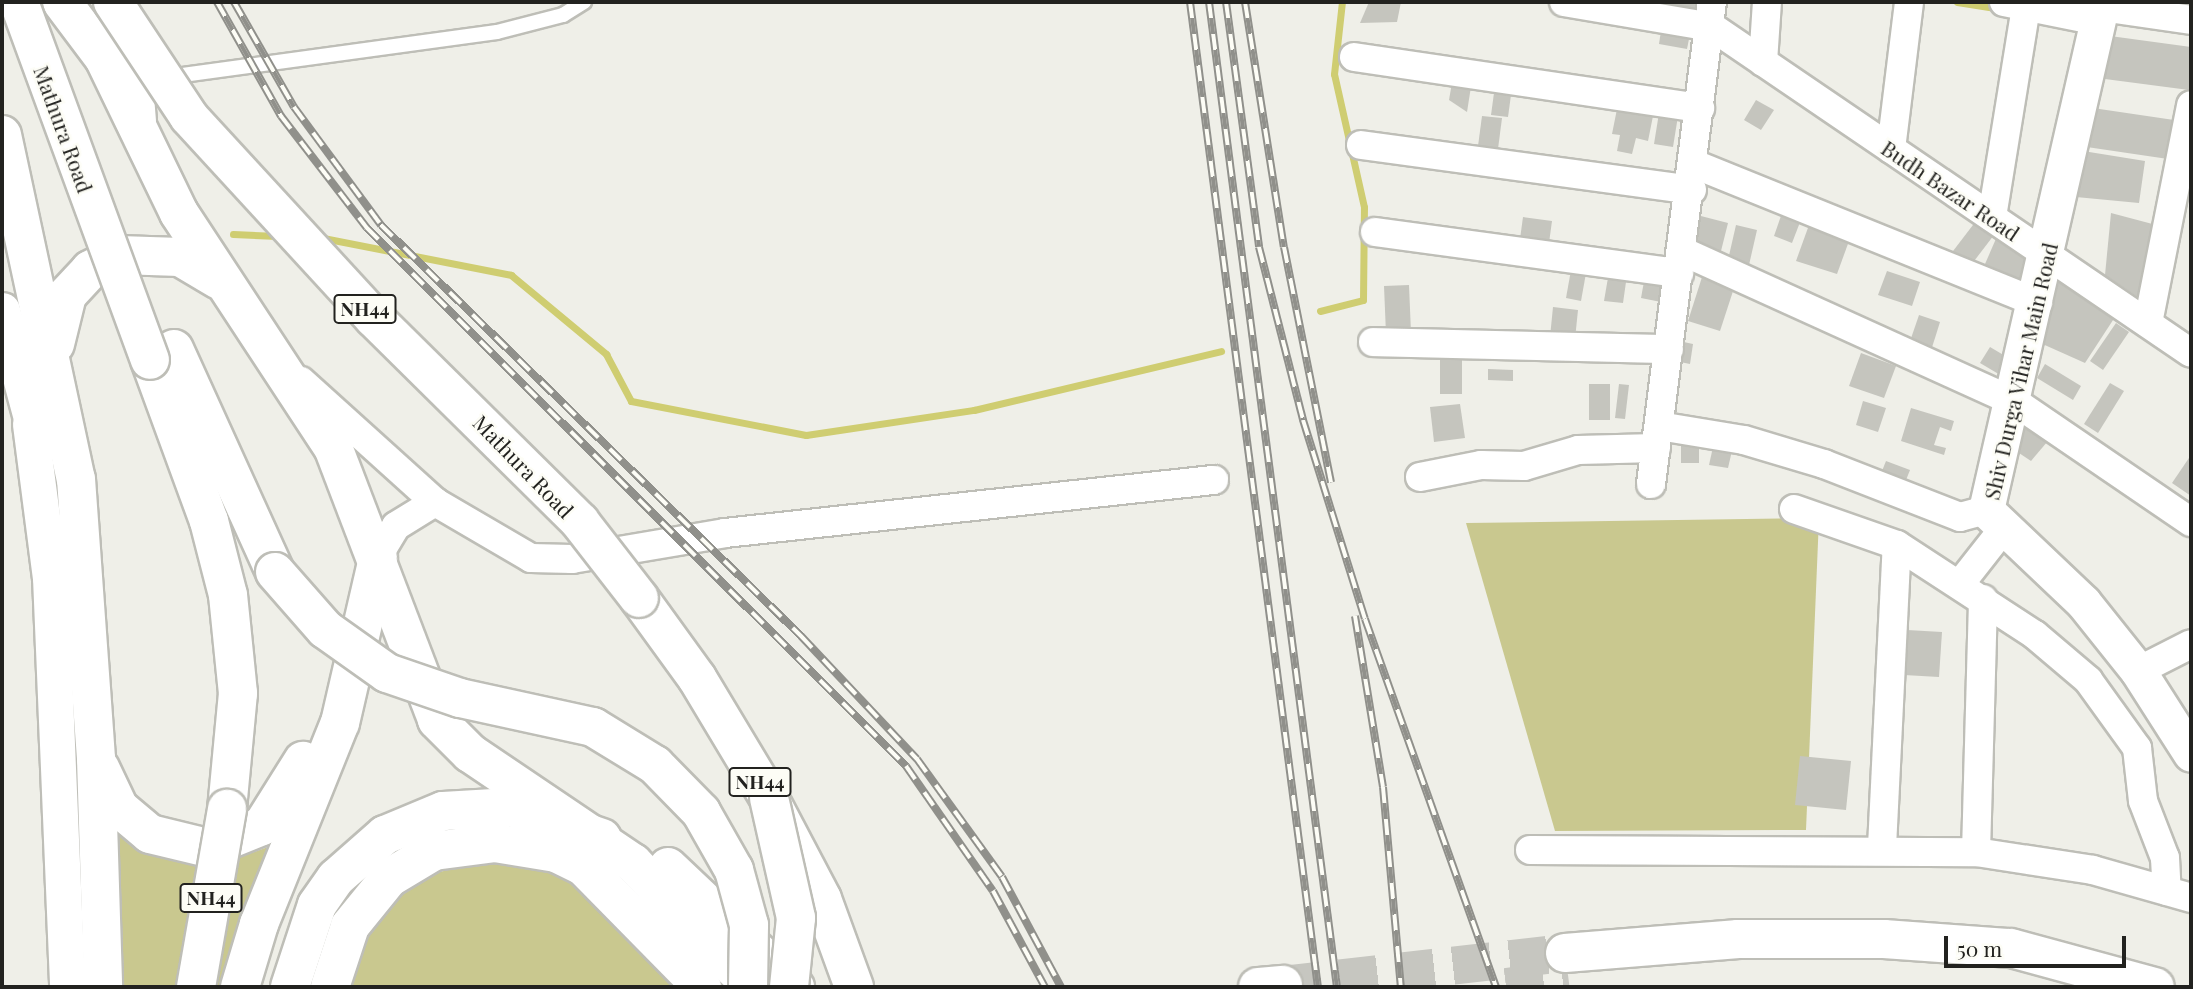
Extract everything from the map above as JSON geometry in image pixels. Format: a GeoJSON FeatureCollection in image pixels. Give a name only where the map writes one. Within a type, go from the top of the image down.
{"type":"FeatureCollection","features":[{"type":"Feature","properties":{"kind":"main road","name":"Mathura Road"},"geometry":{"type":"LineString","coordinates":[[19,2],[209,521],[228,595],[236,738],[196,987]]}},
{"type":"Feature","properties":{"kind":"main road"},"geometry":{"type":"LineString","coordinates":[[62,2],[104,58],[179,213],[284,365],[333,447],[378,556],[410,658],[444,729],[470,754],[602,838],[750,987]]}},
{"type":"Feature","properties":{"kind":"main road","name":"Mathura Road"},"geometry":{"type":"LineString","coordinates":[[113,2],[189,117],[374,318],[580,522],[697,678],[769,798],[822,899],[854,987]]}},
{"type":"Feature","properties":{"kind":"main road"},"geometry":{"type":"LineString","coordinates":[[2,135],[54,360],[87,586],[103,987]]}},
{"type":"Feature","properties":{"kind":"main road"},"geometry":{"type":"LineString","coordinates":[[77,164],[174,349],[258,545],[301,605],[355,654],[387,673],[460,698],[593,727],[655,765],[701,812],[734,870],[749,925],[750,987]]}},
{"type":"Feature","properties":{"kind":"main road"},"geometry":{"type":"LineString","coordinates":[[54,360],[67,295],[90,270],[119,254],[180,257],[229,289]]}},
{"type":"Feature","properties":{"kind":"main road"},"geometry":{"type":"LineString","coordinates":[[240,987],[259,924],[326,764],[353,666],[378,556]]}},
{"type":"Feature","properties":{"kind":"main road"},"geometry":{"type":"LineString","coordinates":[[96,759],[120,808],[150,834],[188,847],[229,844],[248,837],[278,808],[353,666]]}},
{"type":"Feature","properties":{"kind":"main road"},"geometry":{"type":"LineString","coordinates":[[769,798],[796,919],[789,987]]}},
{"type":"Feature","properties":{"kind":"main road"},"geometry":{"type":"LineString","coordinates":[[290,987],[317,905],[336,878],[385,835],[443,811],[539,813],[671,868],[795,987]]}},
{"type":"Feature","properties":{"kind":"main road"},"geometry":{"type":"LineString","coordinates":[[330,987],[341,946],[368,900],[399,870],[434,851],[466,844],[527,846],[556,853],[605,884],[702,987]]}},
{"type":"Feature","properties":{"kind":"main road"},"geometry":{"type":"LineString","coordinates":[[1566,966],[1884,939],[2011,948],[2155,987]]}},
{"type":"Feature","properties":{"kind":"street"},"geometry":{"type":"LineString","coordinates":[[134,2],[145,145]]}},
{"type":"Feature","properties":{"kind":"street"},"geometry":{"type":"LineString","coordinates":[[1564,2],[1712,14],[1693,177],[1651,484]]}},
{"type":"Feature","properties":{"kind":"street"},"geometry":{"type":"LineString","coordinates":[[1763,62],[1767,2]]}},
{"type":"Feature","properties":{"kind":"street"},"geometry":{"type":"LineString","coordinates":[[1891,149],[1909,3]]}},
{"type":"Feature","properties":{"kind":"street"},"geometry":{"type":"LineString","coordinates":[[1992,217],[2020,10],[2100,10],[2191,20]]}},
{"type":"Feature","properties":{"kind":"street","name":"Shiv Durga Vihar Main Road"},"geometry":{"type":"LineString","coordinates":[[2100,10],[2015,402],[1995,519],[2083,602],[2138,671],[2191,754]]}},
{"type":"Feature","properties":{"kind":"street","name":"Budh Bazar Road"},"geometry":{"type":"LineString","coordinates":[[1712,14],[1763,62],[2191,352]]}},
{"type":"Feature","properties":{"kind":"street"},"geometry":{"type":"LineString","coordinates":[[1354,57],[1700,108]]}},
{"type":"Feature","properties":{"kind":"street"},"geometry":{"type":"LineString","coordinates":[[2148,323],[2191,105]]}},
{"type":"Feature","properties":{"kind":"street"},"geometry":{"type":"LineString","coordinates":[[1361,145],[1693,177],[2038,303]]}},
{"type":"Feature","properties":{"kind":"street"},"geometry":{"type":"LineString","coordinates":[[1375,232],[1680,262],[2015,402],[2191,522]]}},
{"type":"Feature","properties":{"kind":"street"},"geometry":{"type":"LineString","coordinates":[[2,310],[30,424],[87,586]]}},
{"type":"Feature","properties":{"kind":"street"},"geometry":{"type":"LineString","coordinates":[[1373,342],[1669,349]]}},
{"type":"Feature","properties":{"kind":"street"},"geometry":{"type":"LineString","coordinates":[[284,365],[435,502],[514,552],[552,559],[725,533],[1214,480]]}},
{"type":"Feature","properties":{"kind":"street"},"geometry":{"type":"LineString","coordinates":[[30,424],[50,577],[67,987]]}},
{"type":"Feature","properties":{"kind":"street"},"geometry":{"type":"LineString","coordinates":[[1420,477],[1481,465],[1524,466],[1578,450],[1657,437],[1797,456],[1960,517],[1995,519],[1972,591],[1976,852]]}},
{"type":"Feature","properties":{"kind":"street"},"geometry":{"type":"LineString","coordinates":[[378,556],[396,526],[435,502]]}},
{"type":"Feature","properties":{"kind":"street"},"geometry":{"type":"LineString","coordinates":[[1794,509],[1896,545],[1972,591],[2088,680],[2119,715],[2140,756],[2143,802],[2179,894]]}},
{"type":"Feature","properties":{"kind":"street"},"geometry":{"type":"LineString","coordinates":[[1882,847],[1896,545]]}},
{"type":"Feature","properties":{"kind":"street"},"geometry":{"type":"LineString","coordinates":[[2138,671],[2191,644]]}},
{"type":"Feature","properties":{"kind":"street"},"geometry":{"type":"LineString","coordinates":[[1530,850],[1882,847],[1976,852],[2042,859],[2179,894]]}},
{"type":"Feature","properties":{"kind":"lane"},"geometry":{"type":"LineString","coordinates":[[138,80],[497,32],[563,15],[584,2]]}},
{"type":"Feature","properties":{"kind":"shaded area"},"geometry":{"type":"Polygon","coordinates":[[[1819,518],[1806,830],[1555,831],[1466,523],[1819,518]]]}},
{"type":"Feature","properties":{"kind":"shaded area"},"geometry":{"type":"Polygon","coordinates":[[[116,825],[226,862],[271,846],[222,987],[121,987],[116,825]]]}},
{"type":"Feature","properties":{"kind":"shaded area"},"geometry":{"type":"Polygon","coordinates":[[[492,860],[560,872],[591,893],[681,987],[346,987],[370,926],[393,898],[426,875],[492,860]]]}},
{"type":"Feature","properties":{"kind":"building"},"geometry":{"type":"Polygon","coordinates":[[[1369,2],[1401,2],[1397,22],[1360,23],[1369,2]]]}},
{"type":"Feature","properties":{"kind":"building"},"geometry":{"type":"Polygon","coordinates":[[[1672,2],[1696,2],[1694,18],[1670,14],[1672,2]]]}},
{"type":"Feature","properties":{"kind":"building"},"geometry":{"type":"Polygon","coordinates":[[[1662,24],[1691,29],[1687,49],[1659,44],[1662,24]]]}},
{"type":"Feature","properties":{"kind":"building"},"geometry":{"type":"Polygon","coordinates":[[[2110,36],[2191,47],[2189,90],[2105,79],[2110,36]]]}},
{"type":"Feature","properties":{"kind":"building"},"geometry":{"type":"Polygon","coordinates":[[[1454,71],[1473,74],[1467,112],[1449,100],[1454,71]]]}},
{"type":"Feature","properties":{"kind":"building"},"geometry":{"type":"Polygon","coordinates":[[[1494,93],[1511,95],[1508,117],[1491,115],[1494,93]]]}},
{"type":"Feature","properties":{"kind":"building"},"geometry":{"type":"Polygon","coordinates":[[[1619,99],[1655,106],[1648,141],[1636,138],[1632,154],[1617,151],[1620,135],[1612,134],[1619,99]]]}},
{"type":"Feature","properties":{"kind":"building"},"geometry":{"type":"Polygon","coordinates":[[[1756,100],[1774,110],[1761,130],[1744,120],[1756,100]]]}},
{"type":"Feature","properties":{"kind":"building"},"geometry":{"type":"Polygon","coordinates":[[[2086,107],[2174,120],[2168,159],[2080,146],[2086,107]]]}},
{"type":"Feature","properties":{"kind":"building"},"geometry":{"type":"Polygon","coordinates":[[[1659,113],[1678,116],[1673,147],[1654,144],[1659,113]]]}},
{"type":"Feature","properties":{"kind":"building"},"geometry":{"type":"Polygon","coordinates":[[[1482,116],[1502,118],[1498,149],[1478,146],[1482,116]]]}},
{"type":"Feature","properties":{"kind":"building"},"geometry":{"type":"Polygon","coordinates":[[[2083,151],[2145,161],[2139,203],[2076,197],[2083,151]]]}},
{"type":"Feature","properties":{"kind":"building"},"geometry":{"type":"Polygon","coordinates":[[[1783,210],[1802,217],[1792,243],[1774,236],[1783,210]]]}},
{"type":"Feature","properties":{"kind":"building"},"geometry":{"type":"Polygon","coordinates":[[[2111,213],[2160,226],[2141,299],[2105,275],[2111,213]]]}},
{"type":"Feature","properties":{"kind":"building"},"geometry":{"type":"Polygon","coordinates":[[[1697,215],[1728,223],[1720,255],[1690,248],[1697,215]]]}},
{"type":"Feature","properties":{"kind":"building"},"geometry":{"type":"Polygon","coordinates":[[[1523,217],[1552,221],[1549,243],[1520,239],[1523,217]]]}},
{"type":"Feature","properties":{"kind":"building"},"geometry":{"type":"Polygon","coordinates":[[[1976,221],[1994,235],[1968,269],[1950,255],[1976,221]]]}},
{"type":"Feature","properties":{"kind":"building"},"geometry":{"type":"Polygon","coordinates":[[[1736,225],[1757,230],[1749,265],[1728,260],[1736,225]]]}},
{"type":"Feature","properties":{"kind":"building"},"geometry":{"type":"Polygon","coordinates":[[[1809,225],[1849,241],[1837,274],[1796,261],[1809,225]]]}},
{"type":"Feature","properties":{"kind":"building"},"geometry":{"type":"Polygon","coordinates":[[[1998,234],[2036,251],[2020,288],[1982,271],[1998,234]]]}},
{"type":"Feature","properties":{"kind":"building"},"geometry":{"type":"Polygon","coordinates":[[[1573,259],[1588,262],[1581,301],[1566,298],[1573,259]]]}},
{"type":"Feature","properties":{"kind":"building"},"geometry":{"type":"Polygon","coordinates":[[[1610,266],[1628,268],[1623,303],[1604,301],[1610,266]]]}},
{"type":"Feature","properties":{"kind":"building"},"geometry":{"type":"Polygon","coordinates":[[[1887,271],[1920,282],[1912,306],[1878,295],[1887,271]]]}},
{"type":"Feature","properties":{"kind":"building"},"geometry":{"type":"Polygon","coordinates":[[[1703,274],[1735,285],[1720,331],[1688,321],[1703,274]]]}},
{"type":"Feature","properties":{"kind":"building"},"geometry":{"type":"Polygon","coordinates":[[[1645,276],[1670,281],[1666,303],[1641,298],[1645,276]]]}},
{"type":"Feature","properties":{"kind":"building"},"geometry":{"type":"Polygon","coordinates":[[[2059,282],[2115,317],[2085,363],[2038,342],[2059,282]]]}},
{"type":"Feature","properties":{"kind":"building"},"geometry":{"type":"Polygon","coordinates":[[[1409,285],[1411,333],[1386,334],[1384,286],[1409,285]]]}},
{"type":"Feature","properties":{"kind":"building"},"geometry":{"type":"Polygon","coordinates":[[[1553,307],[1578,310],[1575,339],[1550,337],[1553,307]]]}},
{"type":"Feature","properties":{"kind":"building"},"geometry":{"type":"Polygon","coordinates":[[[1919,315],[1940,322],[1929,357],[1907,350],[1919,315]]]}},
{"type":"Feature","properties":{"kind":"building"},"geometry":{"type":"Polygon","coordinates":[[[2116,323],[2129,332],[2103,370],[2090,361],[2116,323]]]}},
{"type":"Feature","properties":{"kind":"building"},"geometry":{"type":"Polygon","coordinates":[[[1679,341],[1693,344],[1690,364],[1675,361],[1679,341]]]}},
{"type":"Feature","properties":{"kind":"building"},"geometry":{"type":"Polygon","coordinates":[[[1990,347],[2017,363],[2007,379],[1980,363],[1990,347]]]}},
{"type":"Feature","properties":{"kind":"building"},"geometry":{"type":"Polygon","coordinates":[[[1440,348],[1462,348],[1462,394],[1440,394],[1440,348]]]}},
{"type":"Feature","properties":{"kind":"building"},"geometry":{"type":"Polygon","coordinates":[[[1861,353],[1896,366],[1884,398],[1849,386],[1861,353]]]}},
{"type":"Feature","properties":{"kind":"building"},"geometry":{"type":"Polygon","coordinates":[[[2045,364],[2081,386],[2073,400],[2037,378],[2045,364]]]}},
{"type":"Feature","properties":{"kind":"building"},"geometry":{"type":"Polygon","coordinates":[[[1488,369],[1513,370],[1513,381],[1488,380],[1488,369]]]}},
{"type":"Feature","properties":{"kind":"building"},"geometry":{"type":"Polygon","coordinates":[[[2110,383],[2124,391],[2098,433],[2084,424],[2110,383]]]}},
{"type":"Feature","properties":{"kind":"building"},"geometry":{"type":"Polygon","coordinates":[[[1589,384],[1610,384],[1610,420],[1589,420],[1589,384]]]}},
{"type":"Feature","properties":{"kind":"building"},"geometry":{"type":"Polygon","coordinates":[[[1619,384],[1629,385],[1625,419],[1615,418],[1619,384]]]}},
{"type":"Feature","properties":{"kind":"building"},"geometry":{"type":"Polygon","coordinates":[[[1863,401],[1886,408],[1878,432],[1856,425],[1863,401]]]}},
{"type":"Feature","properties":{"kind":"building"},"geometry":{"type":"Polygon","coordinates":[[[1460,404],[1465,438],[1434,442],[1430,407],[1460,404]]]}},
{"type":"Feature","properties":{"kind":"building"},"geometry":{"type":"Polygon","coordinates":[[[1911,408],[1954,421],[1951,431],[1940,427],[1934,445],[1946,448],[1944,455],[1901,441],[1911,408]]]}},
{"type":"Feature","properties":{"kind":"building"},"geometry":{"type":"Polygon","coordinates":[[[2028,415],[2053,435],[2031,461],[2010,447],[2028,415]]]}},
{"type":"Feature","properties":{"kind":"building"},"geometry":{"type":"Polygon","coordinates":[[[1681,437],[1699,437],[1699,463],[1681,463],[1681,437]]]}},
{"type":"Feature","properties":{"kind":"building"},"geometry":{"type":"Polygon","coordinates":[[[1715,438],[1734,442],[1728,468],[1709,465],[1715,438]]]}},
{"type":"Feature","properties":{"kind":"building"},"geometry":{"type":"Polygon","coordinates":[[[2191,455],[2191,496],[2172,483],[2191,455]]]}},
{"type":"Feature","properties":{"kind":"building"},"geometry":{"type":"Polygon","coordinates":[[[1886,461],[1910,470],[1904,485],[1880,476],[1886,461]]]}},
{"type":"Feature","properties":{"kind":"building"},"geometry":{"type":"Polygon","coordinates":[[[1907,630],[1942,632],[1939,677],[1904,675],[1907,630]]]}},
{"type":"Feature","properties":{"kind":"building"},"geometry":{"type":"Polygon","coordinates":[[[1800,756],[1851,761],[1846,810],[1795,805],[1800,756]]]}},
{"type":"Feature","properties":{"kind":"waterway"},"geometry":{"type":"LineString","coordinates":[[1320,311],[1363,300],[1364,207],[1334,74],[1342,2]]}},
{"type":"Feature","properties":{"kind":"waterway"},"geometry":{"type":"LineString","coordinates":[[1957,2],[2001,9]]}},
{"type":"Feature","properties":{"kind":"waterway"},"geometry":{"type":"LineString","coordinates":[[233,234],[278,236]]}},
{"type":"Feature","properties":{"kind":"waterway"},"geometry":{"type":"LineString","coordinates":[[318,237],[511,275],[606,354],[631,401],[806,435],[974,410],[1221,351]]}},
{"type":"Feature","properties":{"kind":"tunnel"},"geometry":{"type":"LineString","coordinates":[[1283,985],[1565,953]]}},
{"type":"Feature","properties":{"kind":"tunnel"},"geometry":{"type":"LineString","coordinates":[[1506,987],[1568,979]]}},
{"type":"Feature","properties":{"kind":"railway"},"geometry":{"type":"LineString","coordinates":[[217,2],[281,116],[367,228],[906,766],[993,891],[1045,987]]}},
{"type":"Feature","properties":{"kind":"railway"},"geometry":{"type":"LineString","coordinates":[[234,2],[294,107],[381,225],[801,636],[917,759],[1002,877],[1061,987]]}},
{"type":"Feature","properties":{"kind":"railway"},"geometry":{"type":"LineString","coordinates":[[1190,2],[1318,987]]}},
{"type":"Feature","properties":{"kind":"railway"},"geometry":{"type":"LineString","coordinates":[[1209,2],[1337,987]]}},
{"type":"Feature","properties":{"kind":"railway"},"geometry":{"type":"LineString","coordinates":[[1226,2],[1259,247],[1303,420],[1365,619],[1496,987]]}},
{"type":"Feature","properties":{"kind":"railway"},"geometry":{"type":"LineString","coordinates":[[1245,2],[1284,247],[1331,482]]}},
{"type":"Feature","properties":{"kind":"railway"},"geometry":{"type":"LineString","coordinates":[[1355,616],[1383,787],[1401,987]]}}]}
